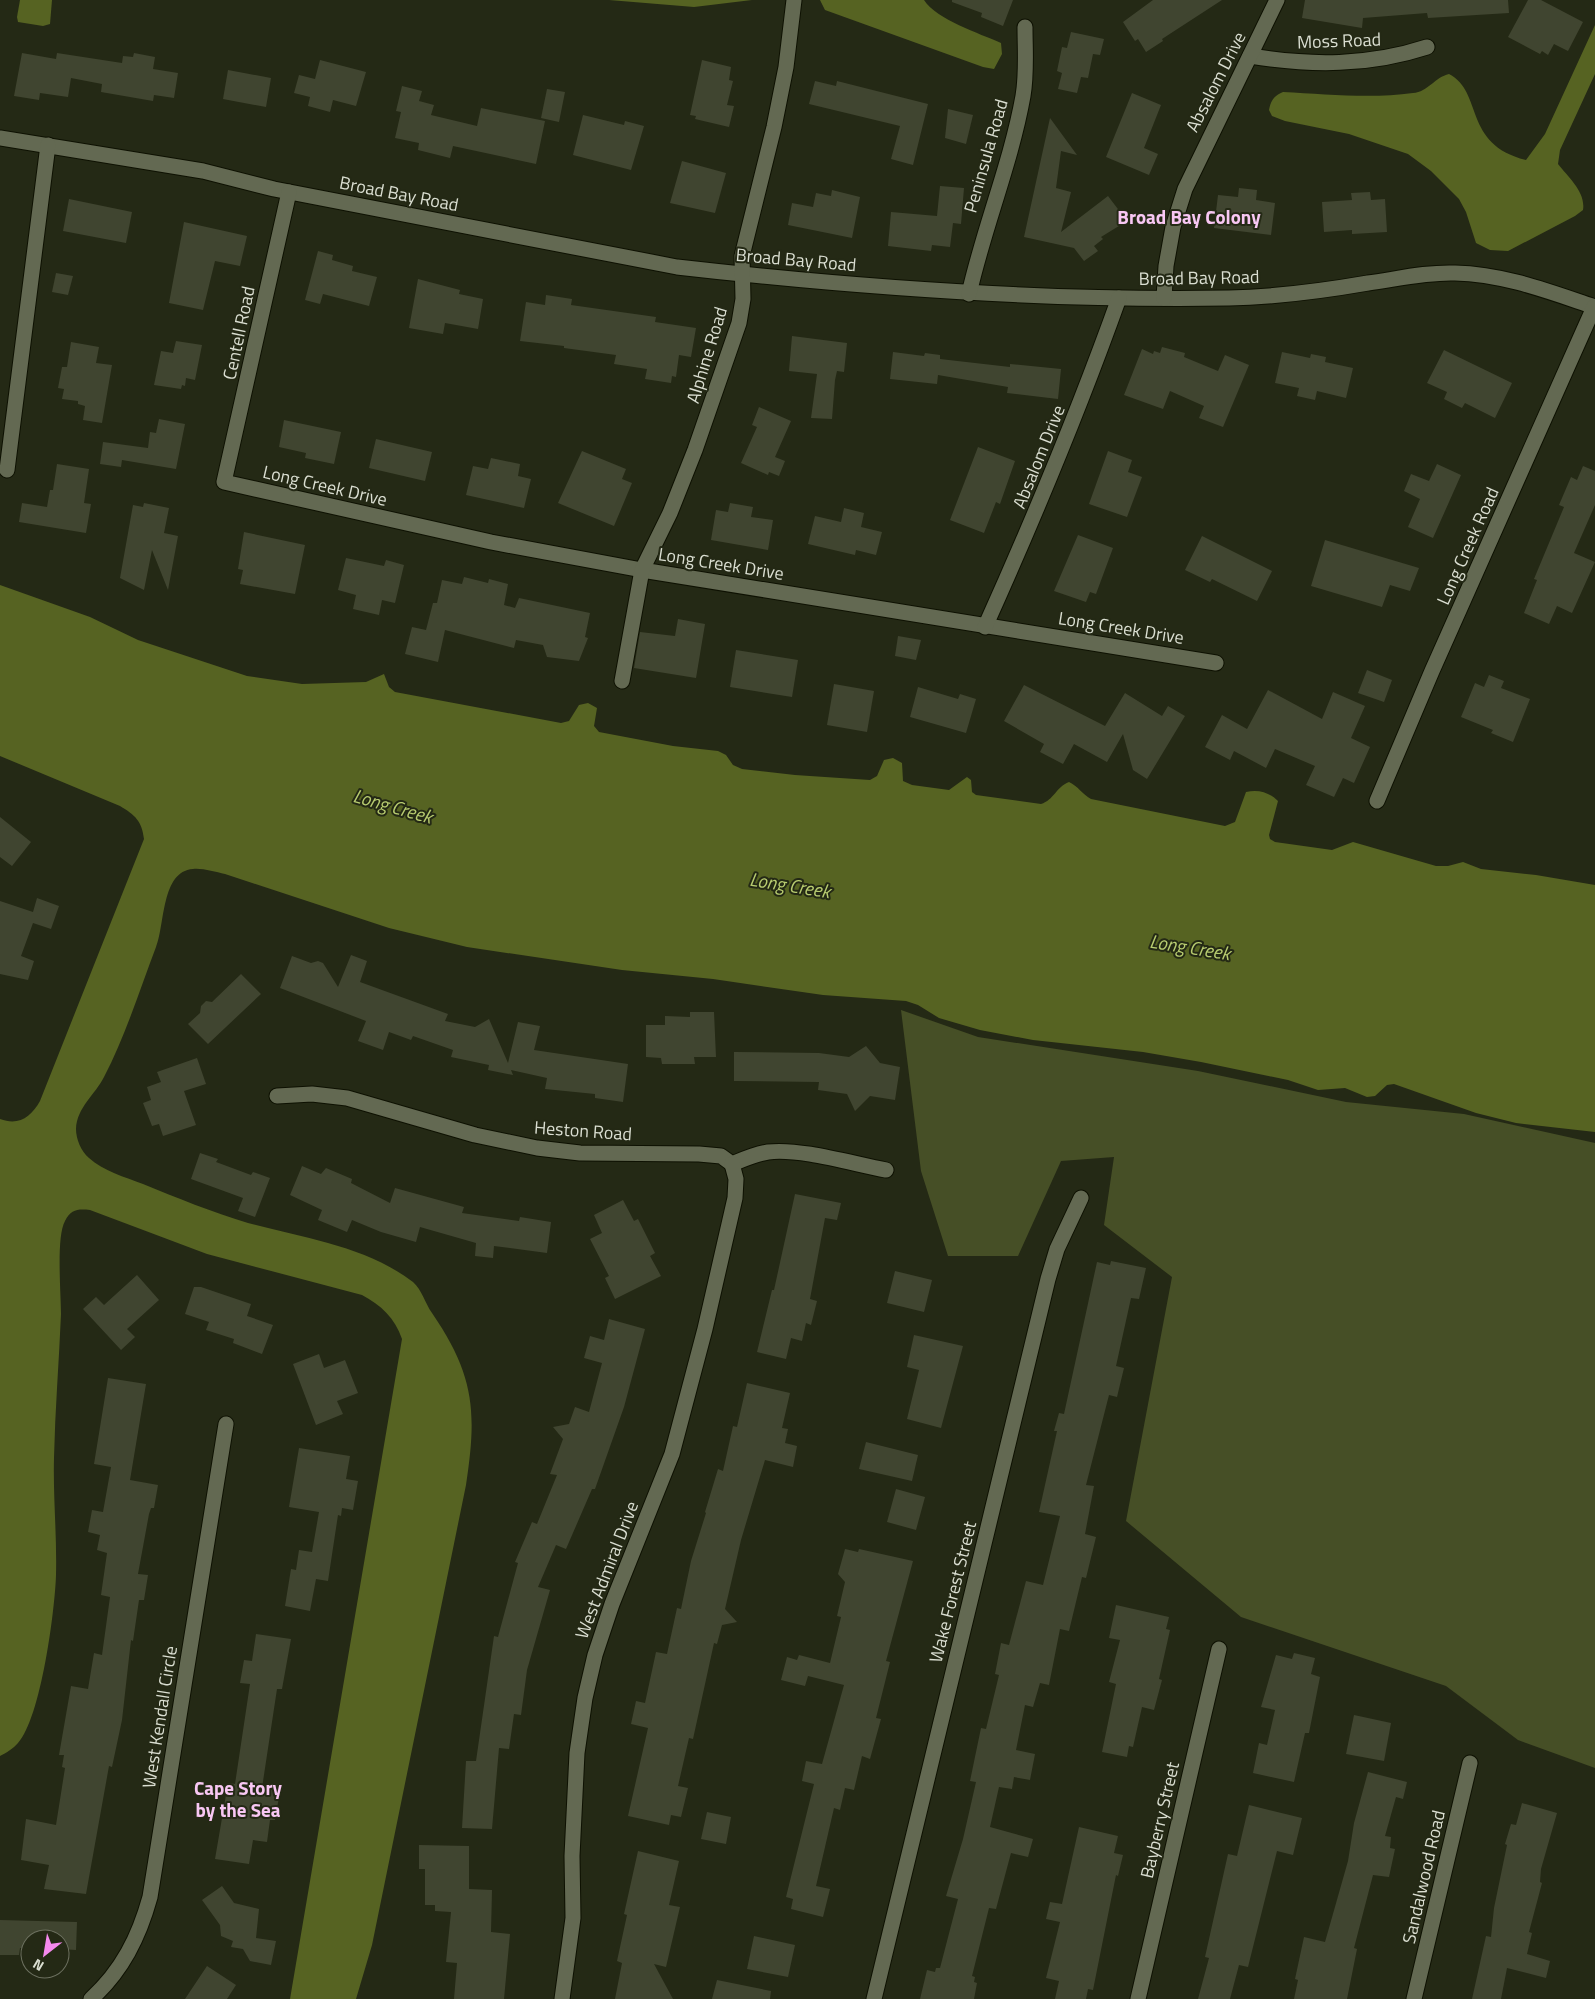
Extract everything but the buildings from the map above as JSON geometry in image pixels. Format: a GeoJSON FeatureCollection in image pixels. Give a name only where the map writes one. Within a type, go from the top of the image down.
{"type":"FeatureCollection","features":[{"type":"Feature","properties":{"kind":"street","name":"Alphine Road"},"geometry":{"type":"LineString","coordinates":[[622,681],[642,570],[670,513],[696,450],[732,341],[743,299],[742,256],[772,136],[786,67],[794,0]]}},
{"type":"Feature","properties":{"kind":"street","name":"Absalom Drive"},"geometry":{"type":"LineString","coordinates":[[1164,298],[1166,266],[1173,227],[1185,189],[1277,0]]}},
{"type":"Feature","properties":{"kind":"street","name":"Peninsula Road"},"geometry":{"type":"LineString","coordinates":[[969,294],[979,248],[1016,130],[1023,94],[1026,64],[1025,27]]}},
{"type":"Feature","properties":{"kind":"street","name":"Moss Road"},"geometry":{"type":"LineString","coordinates":[[1250,56],[1319,64],[1398,57],[1427,47]]}},
{"type":"Feature","properties":{"kind":"street","name":"Broad Bay Road"},"geometry":{"type":"LineString","coordinates":[[0,138],[203,171],[289,192],[677,267],[742,274],[969,294],[1119,298],[1231,298],[1301,294],[1420,274],[1456,273],[1520,283],[1595,307]]}},
{"type":"Feature","properties":{"kind":"street"},"geometry":{"type":"LineString","coordinates":[[7,470],[48,145]]}},
{"type":"Feature","properties":{"kind":"street","name":"Centell Road"},"geometry":{"type":"LineString","coordinates":[[224,482],[289,192]]}},
{"type":"Feature","properties":{"kind":"street","name":"Absalom Drive"},"geometry":{"type":"LineString","coordinates":[[986,627],[1080,407],[1119,298]]}},
{"type":"Feature","properties":{"kind":"street","name":"Long Creek Road"},"geometry":{"type":"LineString","coordinates":[[1377,801],[1432,671],[1595,307]]}},
{"type":"Feature","properties":{"kind":"street","name":"Long Creek Drive"},"geometry":{"type":"LineString","coordinates":[[224,482],[490,542],[720,585],[807,595],[986,627],[1216,663]]}},
{"type":"Feature","properties":{"kind":"street","name":"Heston Road"},"geometry":{"type":"LineString","coordinates":[[277,1096],[312,1094],[347,1098],[474,1135],[537,1148],[580,1153],[699,1154],[721,1156],[732,1164]]}},
{"type":"Feature","properties":{"kind":"street"},"geometry":{"type":"LineString","coordinates":[[732,1164],[748,1157],[768,1152],[790,1152],[886,1170]]}},
{"type":"Feature","properties":{"kind":"street","name":"West Admiral Drive"},"geometry":{"type":"LineString","coordinates":[[562,1999],[573,1918],[572,1856],[577,1753],[585,1698],[595,1656],[612,1604],[672,1454],[705,1329],[735,1198],[736,1180],[732,1164]]}},
{"type":"Feature","properties":{"kind":"street","name":"Wake Forest Street"},"geometry":{"type":"LineString","coordinates":[[874,1999],[1048,1279],[1057,1250],[1081,1198]]}},
{"type":"Feature","properties":{"kind":"street","name":"West Kendall Circle"},"geometry":{"type":"LineString","coordinates":[[91,1999],[104,1988],[126,1958],[142,1926],[150,1897],[226,1424]]}},
{"type":"Feature","properties":{"kind":"street","name":"Bayberry Street"},"geometry":{"type":"LineString","coordinates":[[1138,1999],[1219,1649]]}},
{"type":"Feature","properties":{"kind":"street","name":"Sandalwood Road"},"geometry":{"type":"LineString","coordinates":[[1414,1999],[1470,1763]]}},
{"type":"Feature","properties":{"kind":"shaded area"},"geometry":{"type":"Polygon","coordinates":[[[901,1010],[978,1037],[1198,1071],[1346,1102],[1464,1114],[1595,1143],[1595,1768],[1518,1740],[1446,1686],[1241,1617],[1126,1521],[1172,1277],[1104,1225],[1114,1157],[1061,1161],[1018,1256],[948,1256],[921,1171],[901,1010]]]}},
{"type":"Feature","properties":{"kind":"water"},"geometry":{"type":"Polygon","coordinates":[[[20,0],[52,0],[50,24],[43,26],[18,22],[20,0]]]}},
{"type":"Feature","properties":{"kind":"water"},"geometry":{"type":"Polygon","coordinates":[[[609,0],[752,0],[694,7],[609,0]]]}},
{"type":"Feature","properties":{"kind":"water"},"geometry":{"type":"Polygon","coordinates":[[[820,0],[924,0],[938,14],[948,20],[1001,43],[1002,54],[994,69],[983,67],[825,10],[820,0]]]}},
{"type":"Feature","properties":{"kind":"water"},"geometry":{"type":"Polygon","coordinates":[[[1595,25],[1595,74],[1560,150],[1558,164],[1579,191],[1582,197],[1583,210],[1508,251],[1490,250],[1476,243],[1466,212],[1459,199],[1431,171],[1408,154],[1349,134],[1285,121],[1272,116],[1269,110],[1273,99],[1283,92],[1348,96],[1397,95],[1423,90],[1449,74],[1460,82],[1467,93],[1483,131],[1492,142],[1506,152],[1526,160],[1545,134],[1595,25]]]}},
{"type":"Feature","properties":{"kind":"water","name":"Long Creek"},"geometry":{"type":"Polygon","coordinates":[[[0,585],[90,617],[138,640],[247,676],[302,684],[366,682],[384,674],[389,687],[395,692],[561,723],[569,721],[579,705],[588,703],[597,708],[594,726],[599,732],[673,746],[718,751],[726,755],[733,765],[742,769],[870,780],[877,776],[884,760],[893,758],[902,763],[903,781],[912,785],[949,790],[967,777],[971,780],[972,792],[976,795],[1041,804],[1049,800],[1061,787],[1069,782],[1091,799],[1225,826],[1235,822],[1246,792],[1259,791],[1271,795],[1278,801],[1269,835],[1270,839],[1275,842],[1332,850],[1353,842],[1436,866],[1448,866],[1463,862],[1481,869],[1536,875],[1595,885],[1595,1132],[1516,1123],[1476,1113],[1394,1084],[1387,1085],[1375,1096],[1367,1097],[1345,1088],[1318,1090],[1288,1080],[1201,1062],[1143,1052],[1033,1040],[980,1030],[939,1018],[918,1005],[906,1001],[823,995],[713,979],[622,970],[467,947],[389,928],[225,874],[197,869],[183,872],[175,879],[170,889],[159,938],[119,1046],[104,1077],[83,1108],[77,1121],[77,1137],[81,1148],[95,1163],[115,1173],[235,1219],[355,1251],[395,1270],[413,1282],[457,1356],[465,1376],[471,1415],[466,1485],[372,1945],[356,1999],[290,1999],[402,1339],[391,1318],[375,1303],[362,1295],[207,1254],[90,1210],[78,1210],[70,1214],[62,1229],[60,1252],[61,1314],[54,1458],[56,1575],[50,1637],[34,1711],[18,1743],[0,1756],[0,1119],[19,1121],[24,1119],[33,1112],[40,1101],[144,839],[142,828],[137,819],[120,806],[0,756],[0,585]]]}},
{"type":"Feature","properties":{"kind":"district","name":"Broad Bay Colony"},"geometry":{"type":"Point","coordinates":[1189,217]}},
{"type":"Feature","properties":{"kind":"district","name":"Cape Story by the Sea"},"geometry":{"type":"Point","coordinates":[238,1799]}}]}
